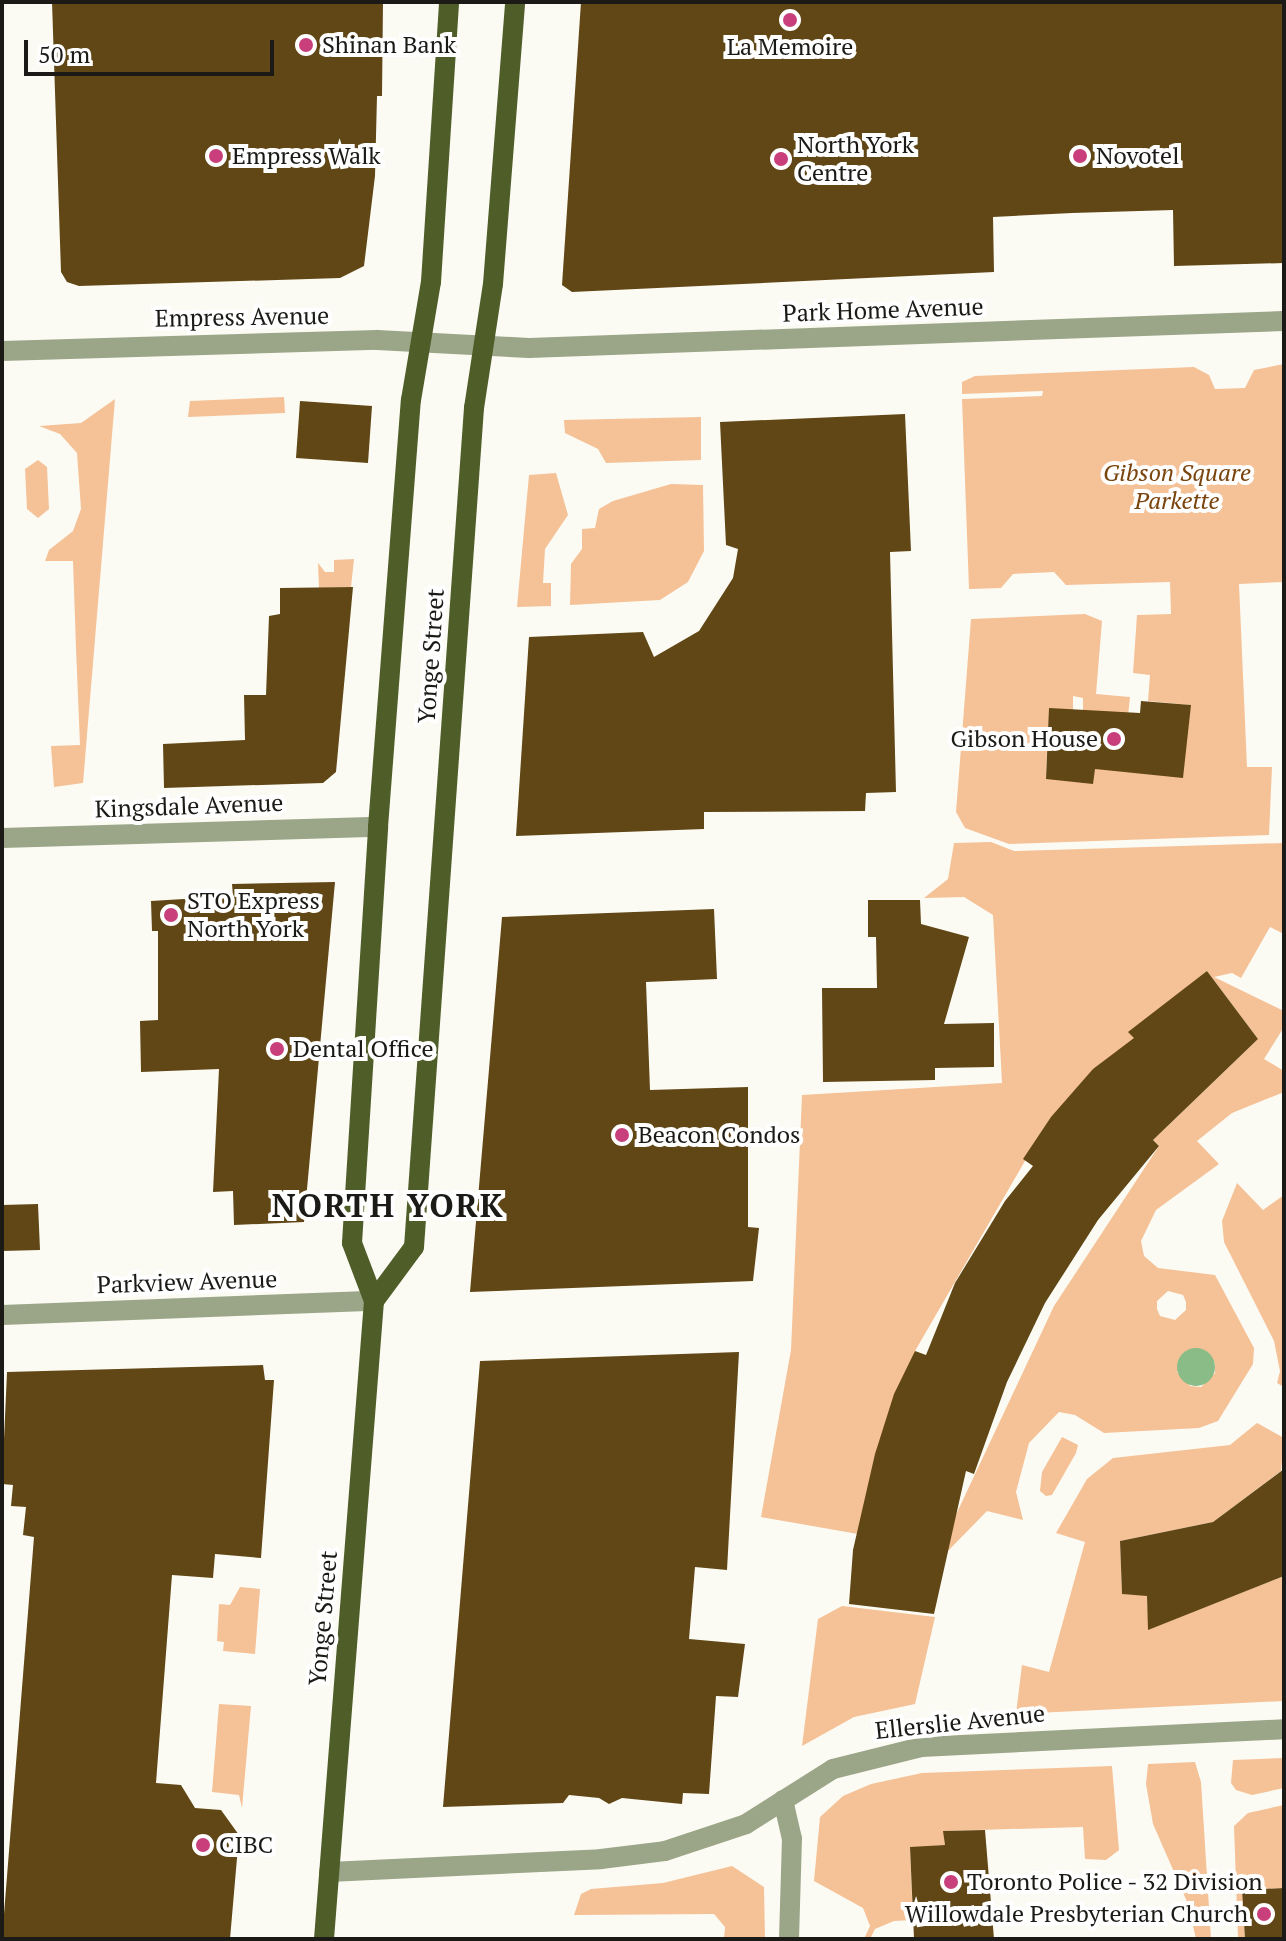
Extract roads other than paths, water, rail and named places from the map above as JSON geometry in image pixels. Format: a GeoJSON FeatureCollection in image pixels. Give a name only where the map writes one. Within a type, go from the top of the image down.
{"type":"FeatureCollection","features":[{"type":"Feature","properties":{"kind":"main road","name":"Yonge Street"},"geometry":{"type":"LineString","coordinates":[[324,1939],[374,1301],[352,1243],[378,827],[419,341],[431,282],[449,2]]}},
{"type":"Feature","properties":{"kind":"main road","name":"Yonge Street"},"geometry":{"type":"LineString","coordinates":[[374,1301],[414,1247],[474,408],[493,284],[515,2]]}},
{"type":"Feature","properties":{"kind":"street","name":"Park Home Avenue"},"geometry":{"type":"LineString","coordinates":[[484,346],[1284,321]]}},
{"type":"Feature","properties":{"kind":"street","name":"Empress Avenue"},"geometry":{"type":"LineString","coordinates":[[2,351],[419,341],[484,346]]}},
{"type":"Feature","properties":{"kind":"street","name":"Kingsdale Avenue"},"geometry":{"type":"LineString","coordinates":[[2,838],[378,827]]}},
{"type":"Feature","properties":{"kind":"street","name":"Parkview Avenue"},"geometry":{"type":"LineString","coordinates":[[2,1315],[374,1301]]}},
{"type":"Feature","properties":{"kind":"street","name":"Ellerslie Avenue"},"geometry":{"type":"LineString","coordinates":[[329,1872],[644,1854],[727,1832],[833,1769],[921,1747],[1284,1729]]}},
{"type":"Feature","properties":{"kind":"street"},"geometry":{"type":"LineString","coordinates":[[783,1800],[792,1838],[789,1939]]}},
{"type":"Feature","properties":{"kind":"place","name":"La Memoire"},"geometry":{"type":"Point","coordinates":[790,20]}},
{"type":"Feature","properties":{"kind":"place","name":"Shinan Bank"},"geometry":{"type":"Point","coordinates":[306,45]}},
{"type":"Feature","properties":{"kind":"place","name":"Empress Walk"},"geometry":{"type":"Point","coordinates":[216,156]}},
{"type":"Feature","properties":{"kind":"place","name":"Novotel"},"geometry":{"type":"Point","coordinates":[1080,156]}},
{"type":"Feature","properties":{"kind":"place","name":"North York Centre"},"geometry":{"type":"Point","coordinates":[781,159]}},
{"type":"Feature","properties":{"kind":"place","name":"Gibson House"},"geometry":{"type":"Point","coordinates":[1114,739]}},
{"type":"Feature","properties":{"kind":"place","name":"STO Express North York"},"geometry":{"type":"Point","coordinates":[171,915]}},
{"type":"Feature","properties":{"kind":"place","name":"Dental Office"},"geometry":{"type":"Point","coordinates":[277,1049]}},
{"type":"Feature","properties":{"kind":"place","name":"Beacon Condos"},"geometry":{"type":"Point","coordinates":[622,1135]}},
{"type":"Feature","properties":{"kind":"place","name":"CIBC"},"geometry":{"type":"Point","coordinates":[203,1845]}},
{"type":"Feature","properties":{"kind":"place","name":"Toronto Police - 32 Division"},"geometry":{"type":"Point","coordinates":[951,1882]}},
{"type":"Feature","properties":{"kind":"place","name":"Willowdale Presbyterian Church"},"geometry":{"type":"Point","coordinates":[1264,1914]}},
{"type":"Feature","properties":{"kind":"district","name":"NORTH YORK"},"geometry":{"type":"Point","coordinates":[388,1205]}},
{"type":"Feature","properties":{"kind":"park label","name":"Gibson Square Parkette"},"geometry":{"type":"Point","coordinates":[1177,487]}}]}
